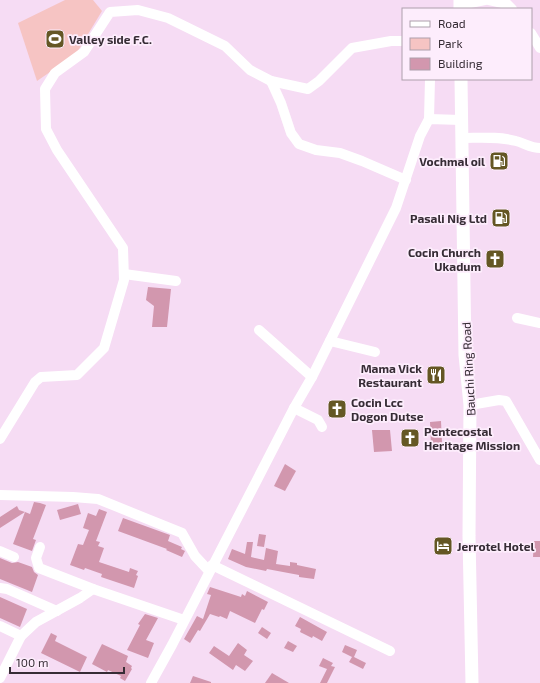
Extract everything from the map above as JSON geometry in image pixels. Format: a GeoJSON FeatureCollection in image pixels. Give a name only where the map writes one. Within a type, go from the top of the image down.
{"type":"FeatureCollection","features":[{"type":"Feature","properties":{"kind":"main road","name":"Bauchi Ring Road"},"geometry":{"type":"LineString","coordinates":[[461,80],[465,355],[470,405],[469,536],[472,683]]}},
{"type":"Feature","properties":{"kind":"street"},"geometry":{"type":"LineString","coordinates":[[460,5],[486,0]]}},
{"type":"Feature","properties":{"kind":"street"},"geometry":{"type":"LineString","coordinates":[[489,0],[507,4],[511,8]]}},
{"type":"Feature","properties":{"kind":"street"},"geometry":{"type":"LineString","coordinates":[[0,439],[35,382],[41,377],[77,375],[104,348],[124,280],[123,248],[57,150],[46,129],[44,89],[55,73],[84,52],[110,12],[138,10],[168,18],[225,46],[250,70],[271,81],[308,88],[319,81],[352,48],[391,41],[402,41]]}},
{"type":"Feature","properties":{"kind":"street"},"geometry":{"type":"LineString","coordinates":[[532,35],[540,48]]}},
{"type":"Feature","properties":{"kind":"street"},"geometry":{"type":"LineString","coordinates":[[151,683],[294,408],[312,377],[396,208],[420,136],[429,118],[430,80]]}},
{"type":"Feature","properties":{"kind":"street"},"geometry":{"type":"LineString","coordinates":[[271,81],[281,103],[291,133],[298,144],[316,150],[340,153],[406,180]]}},
{"type":"Feature","properties":{"kind":"street"},"geometry":{"type":"LineString","coordinates":[[429,118],[461,120]]}},
{"type":"Feature","properties":{"kind":"street"},"geometry":{"type":"LineString","coordinates":[[461,138],[500,138],[517,141],[534,148],[540,148]]}},
{"type":"Feature","properties":{"kind":"street"},"geometry":{"type":"LineString","coordinates":[[124,274],[176,281]]}},
{"type":"Feature","properties":{"kind":"street"},"geometry":{"type":"LineString","coordinates":[[517,318],[540,322]]}},
{"type":"Feature","properties":{"kind":"street"},"geometry":{"type":"LineString","coordinates":[[259,330],[312,377]]}},
{"type":"Feature","properties":{"kind":"street"},"geometry":{"type":"LineString","coordinates":[[330,341],[374,352]]}},
{"type":"Feature","properties":{"kind":"street"},"geometry":{"type":"LineString","coordinates":[[470,405],[506,400],[540,460]]}},
{"type":"Feature","properties":{"kind":"street"},"geometry":{"type":"LineString","coordinates":[[294,408],[318,420],[322,428]]}},
{"type":"Feature","properties":{"kind":"street"},"geometry":{"type":"LineString","coordinates":[[0,495],[98,499],[182,533],[195,556],[211,568],[390,651]]}},
{"type":"Feature","properties":{"kind":"street"},"geometry":{"type":"LineString","coordinates":[[40,547],[36,558],[39,568],[93,589],[184,620]]}},
{"type":"Feature","properties":{"kind":"street"},"geometry":{"type":"LineString","coordinates":[[0,551],[14,557]]}},
{"type":"Feature","properties":{"kind":"street"},"geometry":{"type":"LineString","coordinates":[[0,588],[7,589],[57,611]]}},
{"type":"Feature","properties":{"kind":"street"},"geometry":{"type":"LineString","coordinates":[[0,678],[21,636],[36,622],[80,598],[93,589]]}},
{"type":"Feature","properties":{"kind":"street"},"geometry":{"type":"LineString","coordinates":[[0,626],[21,636]]}},
{"type":"Feature","properties":{"kind":"green space","name":"Valley side F.C."},"geometry":{"type":"Polygon","coordinates":[[[65,0],[93,0],[102,11],[76,54],[37,81],[18,23],[65,0]]]}},
{"type":"Feature","properties":{"kind":"building"},"geometry":{"type":"Polygon","coordinates":[[[148,287],[171,289],[167,327],[152,327],[154,306],[146,300],[148,287]]]}},
{"type":"Feature","properties":{"kind":"building"},"geometry":{"type":"Polygon","coordinates":[[[441,421],[442,443],[431,445],[430,422],[441,421]]]}},
{"type":"Feature","properties":{"kind":"building"},"geometry":{"type":"Polygon","coordinates":[[[372,430],[390,430],[392,451],[374,452],[372,430]]]}},
{"type":"Feature","properties":{"kind":"building"},"geometry":{"type":"Polygon","coordinates":[[[285,464],[296,471],[285,491],[274,486],[285,464]]]}},
{"type":"Feature","properties":{"kind":"building"},"geometry":{"type":"Polygon","coordinates":[[[34,502],[46,505],[33,539],[36,540],[32,551],[13,544],[25,512],[30,514],[34,502]]]}},
{"type":"Feature","properties":{"kind":"building"},"geometry":{"type":"Polygon","coordinates":[[[78,504],[81,514],[60,520],[57,510],[78,504]]]}},
{"type":"Feature","properties":{"kind":"building"},"geometry":{"type":"Polygon","coordinates":[[[17,506],[19,510],[25,512],[0,528],[0,517],[17,506]]]}},
{"type":"Feature","properties":{"kind":"building"},"geometry":{"type":"Polygon","coordinates":[[[99,509],[107,512],[96,541],[100,542],[98,546],[104,548],[99,562],[129,572],[130,568],[138,571],[134,588],[101,577],[102,574],[70,565],[78,544],[83,545],[89,530],[83,528],[88,513],[96,516],[99,509]]]}},
{"type":"Feature","properties":{"kind":"building"},"geometry":{"type":"Polygon","coordinates":[[[123,518],[170,535],[168,541],[182,547],[181,549],[185,551],[182,557],[166,550],[167,549],[118,531],[123,518]]]}},
{"type":"Feature","properties":{"kind":"building"},"geometry":{"type":"Polygon","coordinates":[[[259,534],[266,535],[264,547],[257,546],[259,534]]]}},
{"type":"Feature","properties":{"kind":"building"},"geometry":{"type":"Polygon","coordinates":[[[534,541],[540,541],[540,557],[533,557],[534,541]]]}},
{"type":"Feature","properties":{"kind":"building"},"geometry":{"type":"Polygon","coordinates":[[[247,542],[253,542],[251,557],[264,560],[266,548],[278,551],[276,564],[290,566],[290,562],[316,569],[314,579],[267,569],[266,571],[246,567],[228,559],[232,549],[245,554],[247,542]]]}},
{"type":"Feature","properties":{"kind":"building"},"geometry":{"type":"Polygon","coordinates":[[[0,558],[12,563],[18,562],[32,567],[34,572],[38,575],[32,592],[0,579],[0,558]]]}},
{"type":"Feature","properties":{"kind":"building"},"geometry":{"type":"Polygon","coordinates":[[[210,587],[241,597],[242,594],[245,596],[247,591],[268,602],[264,610],[262,609],[255,623],[230,611],[227,619],[210,614],[200,631],[198,630],[190,643],[184,639],[197,616],[203,619],[211,595],[207,594],[210,587]]]}},
{"type":"Feature","properties":{"kind":"building"},"geometry":{"type":"Polygon","coordinates":[[[0,597],[27,609],[20,627],[0,618],[0,597]]]}},
{"type":"Feature","properties":{"kind":"building"},"geometry":{"type":"Polygon","coordinates":[[[145,614],[158,618],[146,640],[154,643],[148,658],[127,650],[140,625],[138,624],[145,614]]]}},
{"type":"Feature","properties":{"kind":"building"},"geometry":{"type":"Polygon","coordinates":[[[300,617],[327,632],[322,641],[313,636],[312,638],[300,632],[301,629],[295,626],[300,617]]]}},
{"type":"Feature","properties":{"kind":"building"},"geometry":{"type":"Polygon","coordinates":[[[262,627],[271,633],[267,639],[258,633],[262,627]]]}},
{"type":"Feature","properties":{"kind":"building"},"geometry":{"type":"Polygon","coordinates":[[[51,633],[57,636],[55,641],[87,657],[80,672],[41,653],[51,633]]]}},
{"type":"Feature","properties":{"kind":"building"},"geometry":{"type":"Polygon","coordinates":[[[288,641],[297,646],[293,652],[284,648],[288,641]]]}},
{"type":"Feature","properties":{"kind":"building"},"geometry":{"type":"Polygon","coordinates":[[[238,643],[247,650],[244,655],[253,661],[245,671],[236,665],[233,670],[209,653],[214,646],[229,656],[238,643]]]}},
{"type":"Feature","properties":{"kind":"building"},"geometry":{"type":"Polygon","coordinates":[[[102,644],[128,656],[126,662],[132,666],[132,669],[125,681],[120,678],[121,676],[108,670],[107,672],[92,664],[102,644]]]}},
{"type":"Feature","properties":{"kind":"building"},"geometry":{"type":"Polygon","coordinates":[[[345,645],[357,650],[354,657],[366,663],[363,669],[349,662],[352,657],[342,652],[345,645]]]}},
{"type":"Feature","properties":{"kind":"building"},"geometry":{"type":"Polygon","coordinates":[[[323,658],[333,663],[331,666],[335,667],[327,683],[320,683],[327,669],[319,666],[323,658]]]}},
{"type":"Feature","properties":{"kind":"building"},"geometry":{"type":"Polygon","coordinates":[[[272,673],[289,683],[265,683],[272,673]]]}},
{"type":"Feature","properties":{"kind":"building"},"geometry":{"type":"Polygon","coordinates":[[[193,676],[211,682],[211,683],[190,683],[193,676]]]}},
{"type":"Feature","properties":{"kind":"place","name":"Valley side F.C."},"geometry":{"type":"Point","coordinates":[55,39]}},
{"type":"Feature","properties":{"kind":"place","name":"Vochmal oil"},"geometry":{"type":"Point","coordinates":[499,161]}},
{"type":"Feature","properties":{"kind":"place","name":"Pasali Nig Ltd"},"geometry":{"type":"Point","coordinates":[501,218]}},
{"type":"Feature","properties":{"kind":"place","name":"Cocin Church Ukadum"},"geometry":{"type":"Point","coordinates":[495,259]}},
{"type":"Feature","properties":{"kind":"place","name":"Mama Vick Restaurant"},"geometry":{"type":"Point","coordinates":[436,375]}},
{"type":"Feature","properties":{"kind":"place","name":"Cocin Lcc Dogon Dutse"},"geometry":{"type":"Point","coordinates":[337,409]}},
{"type":"Feature","properties":{"kind":"place","name":"Pentecostal Heritage Mission"},"geometry":{"type":"Point","coordinates":[410,438]}},
{"type":"Feature","properties":{"kind":"place","name":"Jerrotel Hotel"},"geometry":{"type":"Point","coordinates":[443,546]}}]}
